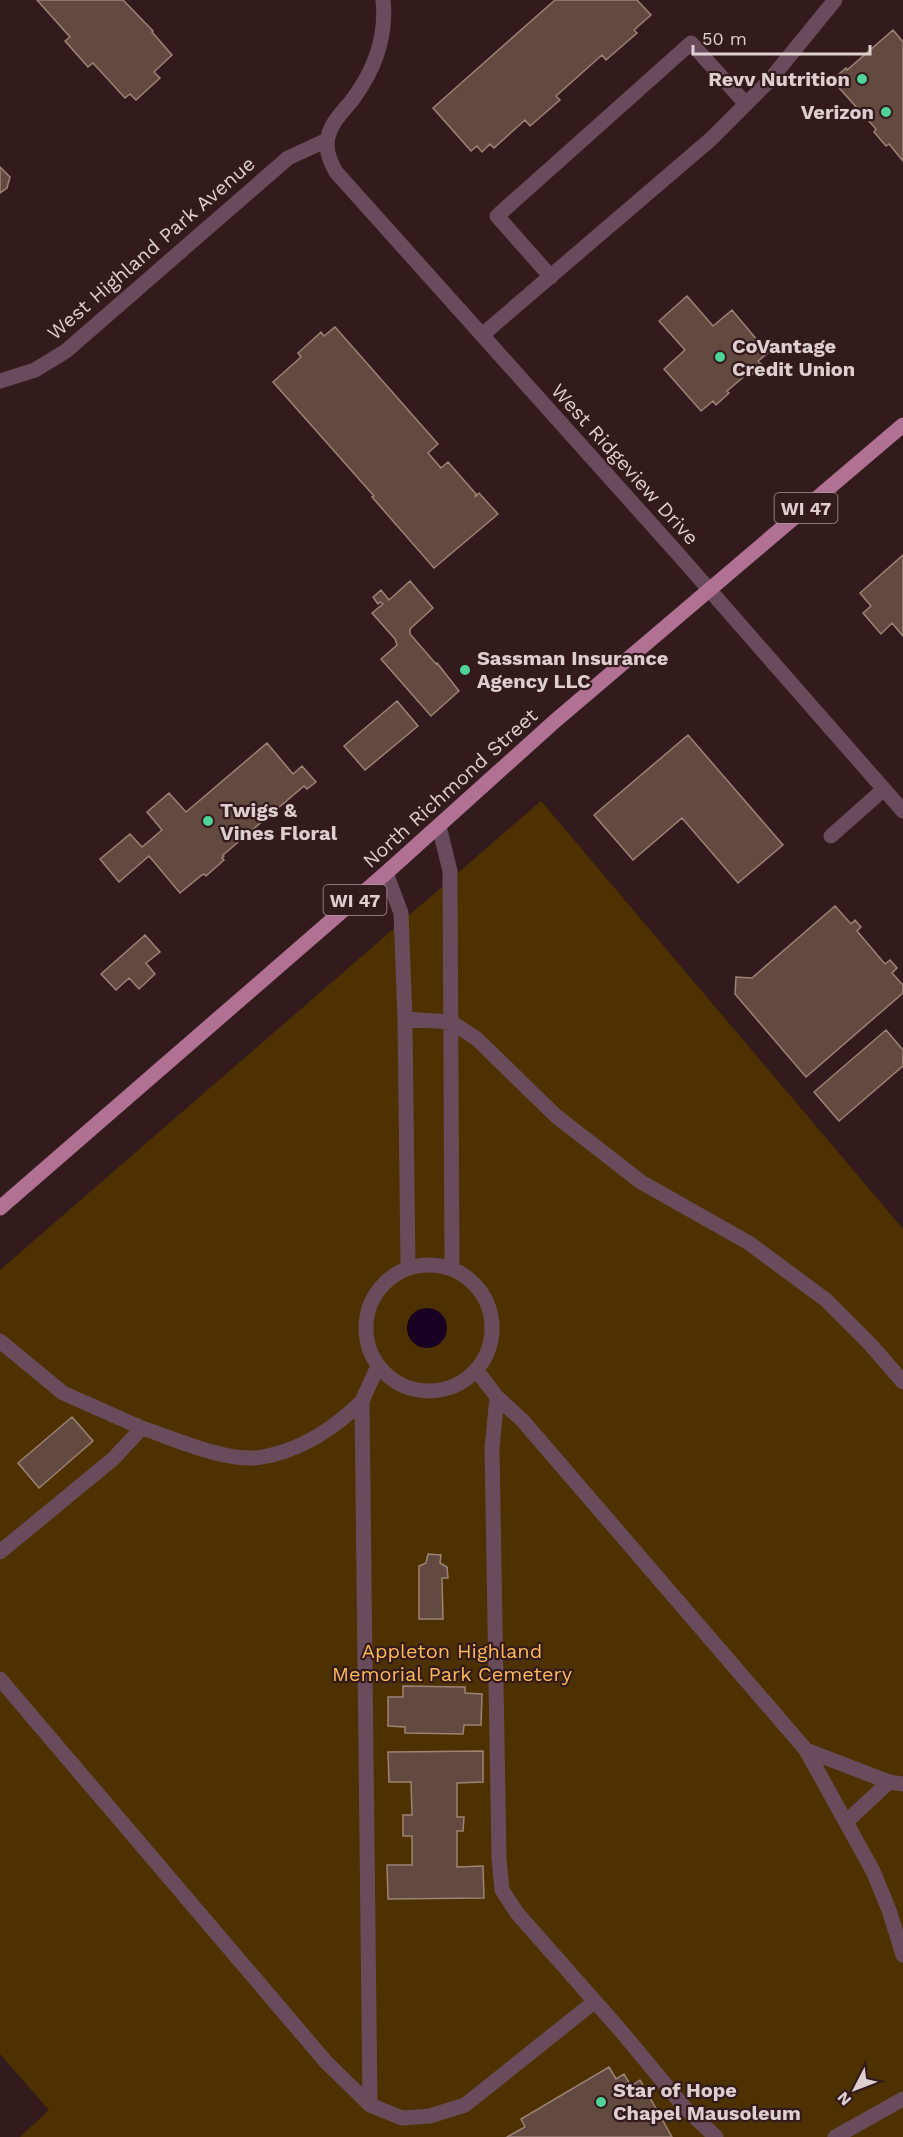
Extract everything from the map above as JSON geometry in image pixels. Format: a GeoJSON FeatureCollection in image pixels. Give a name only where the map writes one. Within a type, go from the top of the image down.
{"type":"FeatureCollection","features":[{"type":"Feature","properties":{"kind":"main road","name":"North Richmond Street"},"geometry":{"type":"LineString","coordinates":[[0,1209],[386,873],[555,722],[903,425]]}},
{"type":"Feature","properties":{"kind":"street"},"geometry":{"type":"LineString","coordinates":[[327,140],[335,121],[363,85],[376,60],[383,34],[383,0]]}},
{"type":"Feature","properties":{"kind":"street"},"geometry":{"type":"LineString","coordinates":[[482,335],[711,139],[770,81],[835,0]]}},
{"type":"Feature","properties":{"kind":"street"},"geometry":{"type":"LineString","coordinates":[[551,277],[497,216],[665,66],[691,43],[746,104]]}},
{"type":"Feature","properties":{"kind":"street","name":"West Ridgeview Drive"},"geometry":{"type":"LineString","coordinates":[[327,140],[327,151],[336,172],[903,811]]}},
{"type":"Feature","properties":{"kind":"street","name":"West Highland Park Avenue"},"geometry":{"type":"LineString","coordinates":[[0,381],[35,370],[66,351],[288,158],[327,140]]}},
{"type":"Feature","properties":{"kind":"street"},"geometry":{"type":"LineString","coordinates":[[831,836],[884,789]]}},
{"type":"Feature","properties":{"kind":"street"},"geometry":{"type":"LineString","coordinates":[[439,826],[450,871],[452,1269]]}},
{"type":"Feature","properties":{"kind":"street"},"geometry":{"type":"LineString","coordinates":[[386,873],[401,913],[405,1019],[408,1268]]}},
{"type":"Feature","properties":{"kind":"street"},"geometry":{"type":"LineString","coordinates":[[405,1019],[451,1022],[477,1039],[556,1116],[641,1182],[749,1243],[826,1300],[870,1344],[903,1382]]}},
{"type":"Feature","properties":{"kind":"street"},"geometry":{"type":"LineString","coordinates":[[438,1265],[452,1269],[466,1276],[486,1299],[493,1329],[486,1358],[477,1371],[462,1383],[445,1390],[426,1392],[408,1389],[391,1380],[378,1366],[369,1351],[366,1318],[371,1302],[380,1287],[392,1276],[408,1268],[438,1265]]}},
{"type":"Feature","properties":{"kind":"street"},"geometry":{"type":"LineString","coordinates":[[0,1341],[63,1393],[142,1428],[219,1453],[254,1458],[287,1451],[320,1436],[341,1421],[362,1401],[378,1366]]}},
{"type":"Feature","properties":{"kind":"street"},"geometry":{"type":"LineString","coordinates":[[477,1371],[497,1397],[523,1421],[806,1750],[873,1871],[889,1910],[903,1955]]}},
{"type":"Feature","properties":{"kind":"street"},"geometry":{"type":"LineString","coordinates":[[497,1397],[492,1448],[498,1846],[502,1890],[517,1913],[685,2108],[716,2137]]}},
{"type":"Feature","properties":{"kind":"street"},"geometry":{"type":"LineString","coordinates":[[362,1401],[370,2105]]}},
{"type":"Feature","properties":{"kind":"street"},"geometry":{"type":"LineString","coordinates":[[0,1552],[113,1459],[142,1428]]}},
{"type":"Feature","properties":{"kind":"street"},"geometry":{"type":"LineString","coordinates":[[0,1679],[326,2062],[370,2105],[402,2118],[430,2116],[465,2105],[594,2002]]}},
{"type":"Feature","properties":{"kind":"street"},"geometry":{"type":"LineString","coordinates":[[806,1750],[896,1783]]}},
{"type":"Feature","properties":{"kind":"street"},"geometry":{"type":"LineString","coordinates":[[846,1822],[896,1783]]}},
{"type":"Feature","properties":{"kind":"street"},"geometry":{"type":"LineString","coordinates":[[835,2137],[903,2099]]}},
{"type":"Feature","properties":{"kind":"green space","name":"Appleton Highland Memorial Park Cemetery"},"geometry":{"type":"Polygon","coordinates":[[[541,801],[903,1229],[903,2137],[20,2137],[49,2110],[0,2054],[0,1270],[541,801]]]}},
{"type":"Feature","properties":{"kind":"shaded area"},"geometry":{"type":"Polygon","coordinates":[[[427,1308],[441,1314],[447,1328],[441,1342],[427,1348],[413,1342],[407,1328],[413,1314],[427,1308]]]}},
{"type":"Feature","properties":{"kind":"building"},"geometry":{"type":"Polygon","coordinates":[[[37,0],[123,0],[172,55],[154,72],[160,78],[136,100],[130,94],[125,98],[93,63],[88,67],[65,41],[70,37],[37,0]]]}},
{"type":"Feature","properties":{"kind":"building"},"geometry":{"type":"Polygon","coordinates":[[[555,0],[637,0],[651,15],[634,30],[637,33],[606,60],[602,55],[556,96],[560,100],[530,126],[525,120],[494,148],[490,144],[482,152],[477,146],[471,151],[433,108],[555,0]]]}},
{"type":"Feature","properties":{"kind":"building"},"geometry":{"type":"Polygon","coordinates":[[[893,30],[903,42],[903,161],[889,144],[886,146],[874,132],[876,129],[832,80],[893,30]]]}},
{"type":"Feature","properties":{"kind":"building"},"geometry":{"type":"Polygon","coordinates":[[[0,167],[10,177],[7,188],[0,193],[0,167]]]}},
{"type":"Feature","properties":{"kind":"building","name":"CoVantage Credit Union"},"geometry":{"type":"Polygon","coordinates":[[[687,296],[713,326],[732,310],[768,353],[758,361],[762,365],[749,377],[747,374],[727,391],[729,393],[716,405],[713,401],[701,411],[664,369],[685,350],[659,321],[687,296]]]}},
{"type":"Feature","properties":{"kind":"building"},"geometry":{"type":"Polygon","coordinates":[[[335,327],[438,444],[428,453],[441,468],[448,462],[476,494],[475,497],[479,493],[498,514],[434,568],[273,382],[301,357],[298,353],[321,332],[324,336],[335,327]]]}},
{"type":"Feature","properties":{"kind":"building"},"geometry":{"type":"Polygon","coordinates":[[[903,555],[903,636],[892,623],[881,634],[863,613],[871,606],[860,593],[903,555]]]}},
{"type":"Feature","properties":{"kind":"building"},"geometry":{"type":"Polygon","coordinates":[[[410,581],[433,608],[410,629],[410,634],[459,691],[431,716],[381,659],[397,645],[395,639],[372,613],[383,604],[380,602],[378,604],[373,597],[381,590],[389,600],[410,581]]]}},
{"type":"Feature","properties":{"kind":"building"},"geometry":{"type":"Polygon","coordinates":[[[397,701],[418,726],[365,770],[344,746],[397,701]]]}},
{"type":"Feature","properties":{"kind":"building"},"geometry":{"type":"Polygon","coordinates":[[[688,735],[783,845],[738,883],[682,818],[633,860],[594,815],[688,735]]]}},
{"type":"Feature","properties":{"kind":"building","name":"Twigs & Vines Floral"},"geometry":{"type":"Polygon","coordinates":[[[267,743],[293,774],[302,766],[316,782],[307,789],[304,786],[223,855],[224,860],[206,876],[202,875],[180,893],[149,856],[119,882],[100,859],[130,834],[142,847],[162,830],[147,812],[169,793],[186,812],[267,743]]]}},
{"type":"Feature","properties":{"kind":"building"},"geometry":{"type":"Polygon","coordinates":[[[835,906],[851,924],[855,920],[861,927],[857,931],[885,964],[890,960],[897,968],[892,973],[903,985],[903,993],[806,1077],[735,994],[736,977],[752,978],[835,906]]]}},
{"type":"Feature","properties":{"kind":"building"},"geometry":{"type":"Polygon","coordinates":[[[145,935],[160,952],[146,963],[155,974],[139,989],[129,978],[116,990],[101,974],[145,935]]]}},
{"type":"Feature","properties":{"kind":"building"},"geometry":{"type":"Polygon","coordinates":[[[886,1030],[903,1050],[903,1066],[839,1121],[814,1092],[886,1030]]]}},
{"type":"Feature","properties":{"kind":"building"},"geometry":{"type":"Polygon","coordinates":[[[72,1417],[93,1441],[39,1488],[18,1463],[72,1417]]]}},
{"type":"Feature","properties":{"kind":"building"},"geometry":{"type":"Polygon","coordinates":[[[428,1554],[441,1555],[440,1563],[447,1567],[448,1578],[442,1578],[443,1619],[419,1619],[419,1566],[426,1563],[428,1554]]]}},
{"type":"Feature","properties":{"kind":"building"},"geometry":{"type":"Polygon","coordinates":[[[403,1686],[465,1687],[465,1693],[482,1694],[481,1725],[464,1725],[463,1734],[405,1733],[405,1727],[388,1726],[388,1697],[403,1697],[403,1686]]]}},
{"type":"Feature","properties":{"kind":"building"},"geometry":{"type":"Polygon","coordinates":[[[483,1751],[483,1782],[457,1783],[457,1817],[464,1817],[463,1831],[457,1831],[457,1867],[483,1866],[484,1898],[388,1899],[387,1865],[412,1865],[412,1836],[403,1836],[403,1815],[412,1815],[411,1782],[389,1782],[388,1752],[483,1751]]]}},
{"type":"Feature","properties":{"kind":"building","name":"Star of Hope Chapel Mausoleum"},"geometry":{"type":"Polygon","coordinates":[[[609,2067],[616,2079],[624,2074],[631,2086],[640,2080],[672,2137],[507,2137],[525,2127],[521,2119],[609,2067]]]}},
{"type":"Feature","properties":{"kind":"place","name":"Revv Nutrition"},"geometry":{"type":"Point","coordinates":[862,79]}},
{"type":"Feature","properties":{"kind":"place","name":"Verizon"},"geometry":{"type":"Point","coordinates":[886,112]}},
{"type":"Feature","properties":{"kind":"place","name":"CoVantage Credit Union"},"geometry":{"type":"Point","coordinates":[720,357]}},
{"type":"Feature","properties":{"kind":"place","name":"Sassman Insurance Agency LLC"},"geometry":{"type":"Point","coordinates":[465,670]}},
{"type":"Feature","properties":{"kind":"place","name":"Twigs & Vines Floral"},"geometry":{"type":"Point","coordinates":[208,821]}},
{"type":"Feature","properties":{"kind":"place","name":"Star of Hope Chapel Mausoleum"},"geometry":{"type":"Point","coordinates":[601,2102]}}]}
